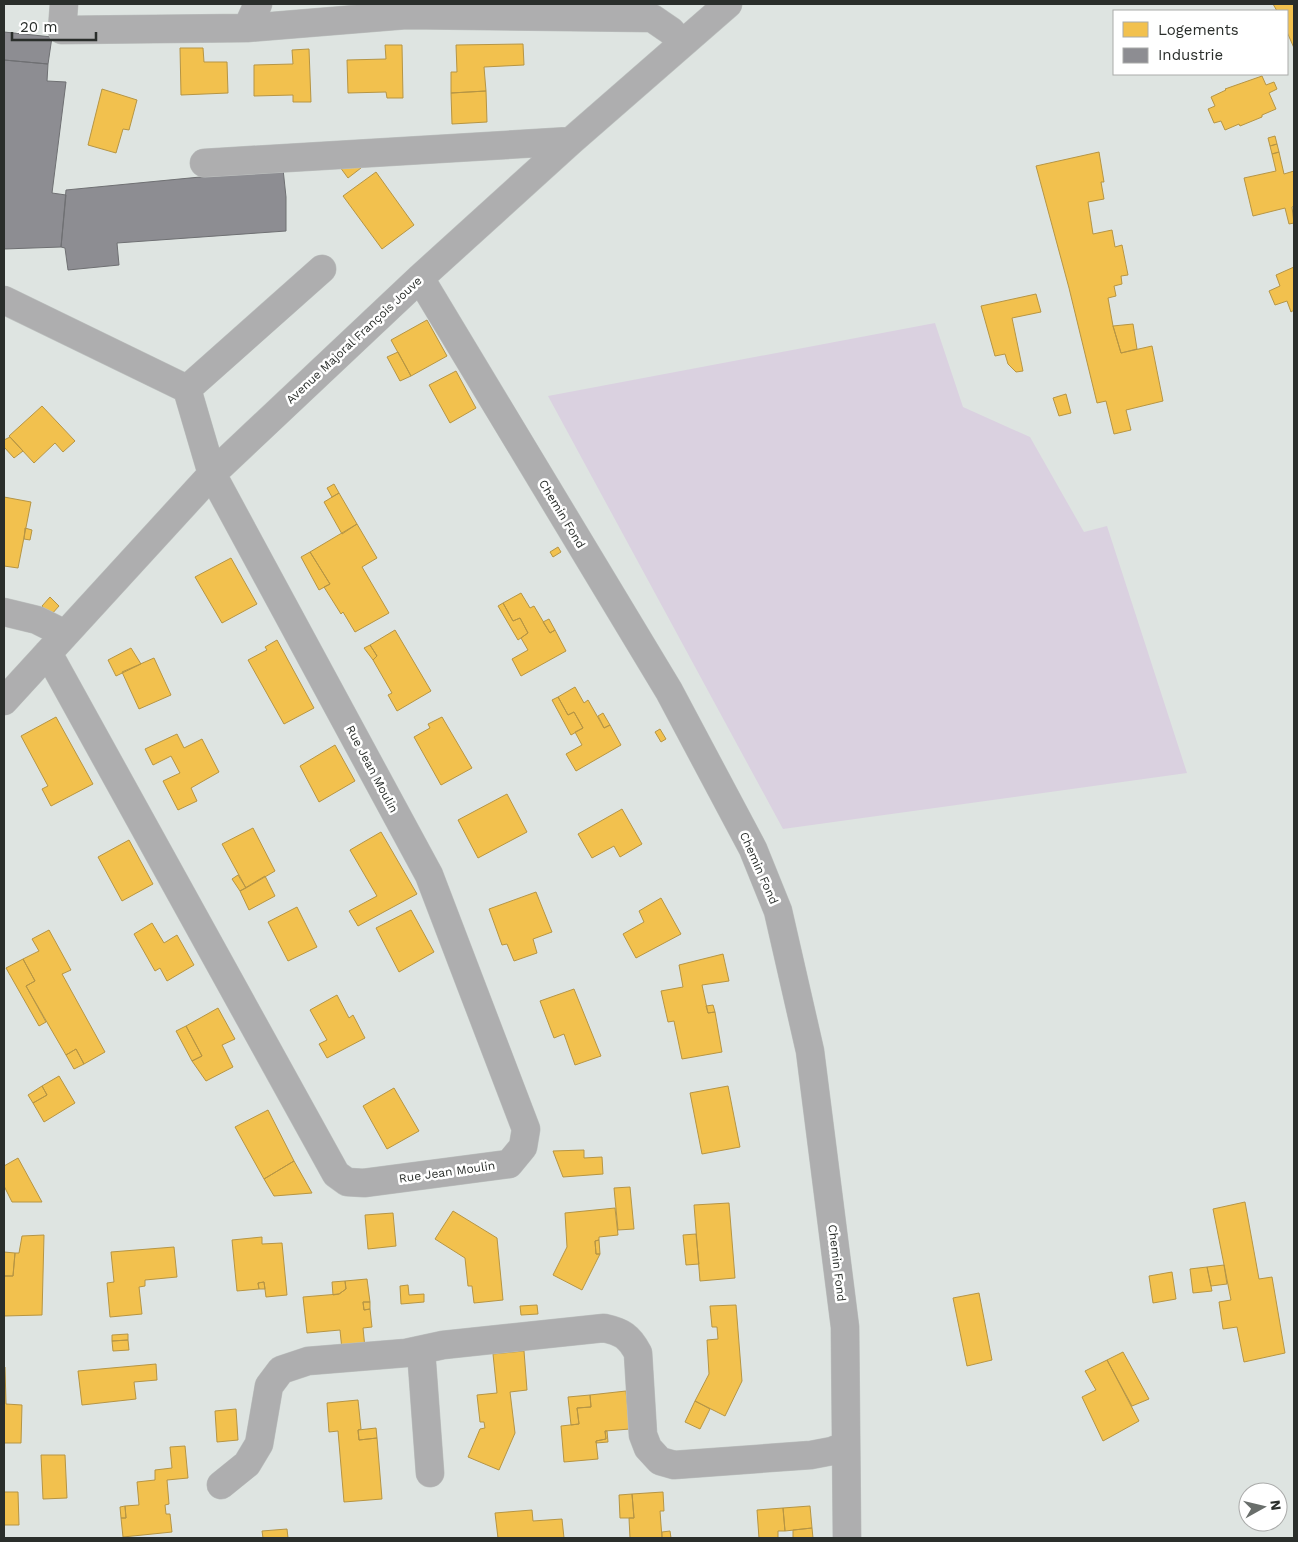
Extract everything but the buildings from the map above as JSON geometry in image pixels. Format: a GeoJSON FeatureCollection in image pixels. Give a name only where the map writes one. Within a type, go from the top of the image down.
{"type":"FeatureCollection","features":[{"type":"Feature","properties":{"kind":"street"},"geometry":{"type":"LineString","coordinates":[[64,4],[62,30],[252,16],[406,15],[652,18],[671,31],[682,44]]}},
{"type":"Feature","properties":{"kind":"street","name":"Avenue Majoral François Jouve"},"geometry":{"type":"LineString","coordinates":[[4,701],[212,474],[420,278],[728,4]]}},
{"type":"Feature","properties":{"kind":"street"},"geometry":{"type":"LineString","coordinates":[[204,163],[572,141]]}},
{"type":"Feature","properties":{"kind":"street"},"geometry":{"type":"LineString","coordinates":[[4,300],[188,389],[322,269]]}},
{"type":"Feature","properties":{"kind":"street","name":"Chemin Fond"},"geometry":{"type":"LineString","coordinates":[[420,278],[669,692],[753,849],[778,911],[810,1051],[845,1327],[847,1538]]}},
{"type":"Feature","properties":{"kind":"street","name":"Rue Jean Moulin"},"geometry":{"type":"LineString","coordinates":[[56,644],[336,1174],[347,1182],[364,1183],[509,1164],[523,1148],[526,1129],[429,875],[212,474],[188,389]]}},
{"type":"Feature","properties":{"kind":"street"},"geometry":{"type":"LineString","coordinates":[[4,612],[37,620],[56,644]]}},
{"type":"Feature","properties":{"kind":"street"},"geometry":{"type":"LineString","coordinates":[[221,1486],[247,1464],[259,1444],[269,1386],[281,1370],[308,1361],[406,1353],[443,1345],[604,1328],[619,1331],[631,1341],[638,1353],[644,1435],[648,1448],[660,1461],[674,1465],[811,1455],[832,1451],[846,1445]]}},
{"type":"Feature","properties":{"kind":"street"},"geometry":{"type":"LineString","coordinates":[[421,1350],[430,1473]]}},
{"type":"Feature","properties":{"kind":"shaded area"},"geometry":{"type":"Polygon","coordinates":[[[935,323],[963,407],[1030,437],[1084,532],[1107,526],[1187,773],[783,829],[548,396],[935,323]]]}}]}
